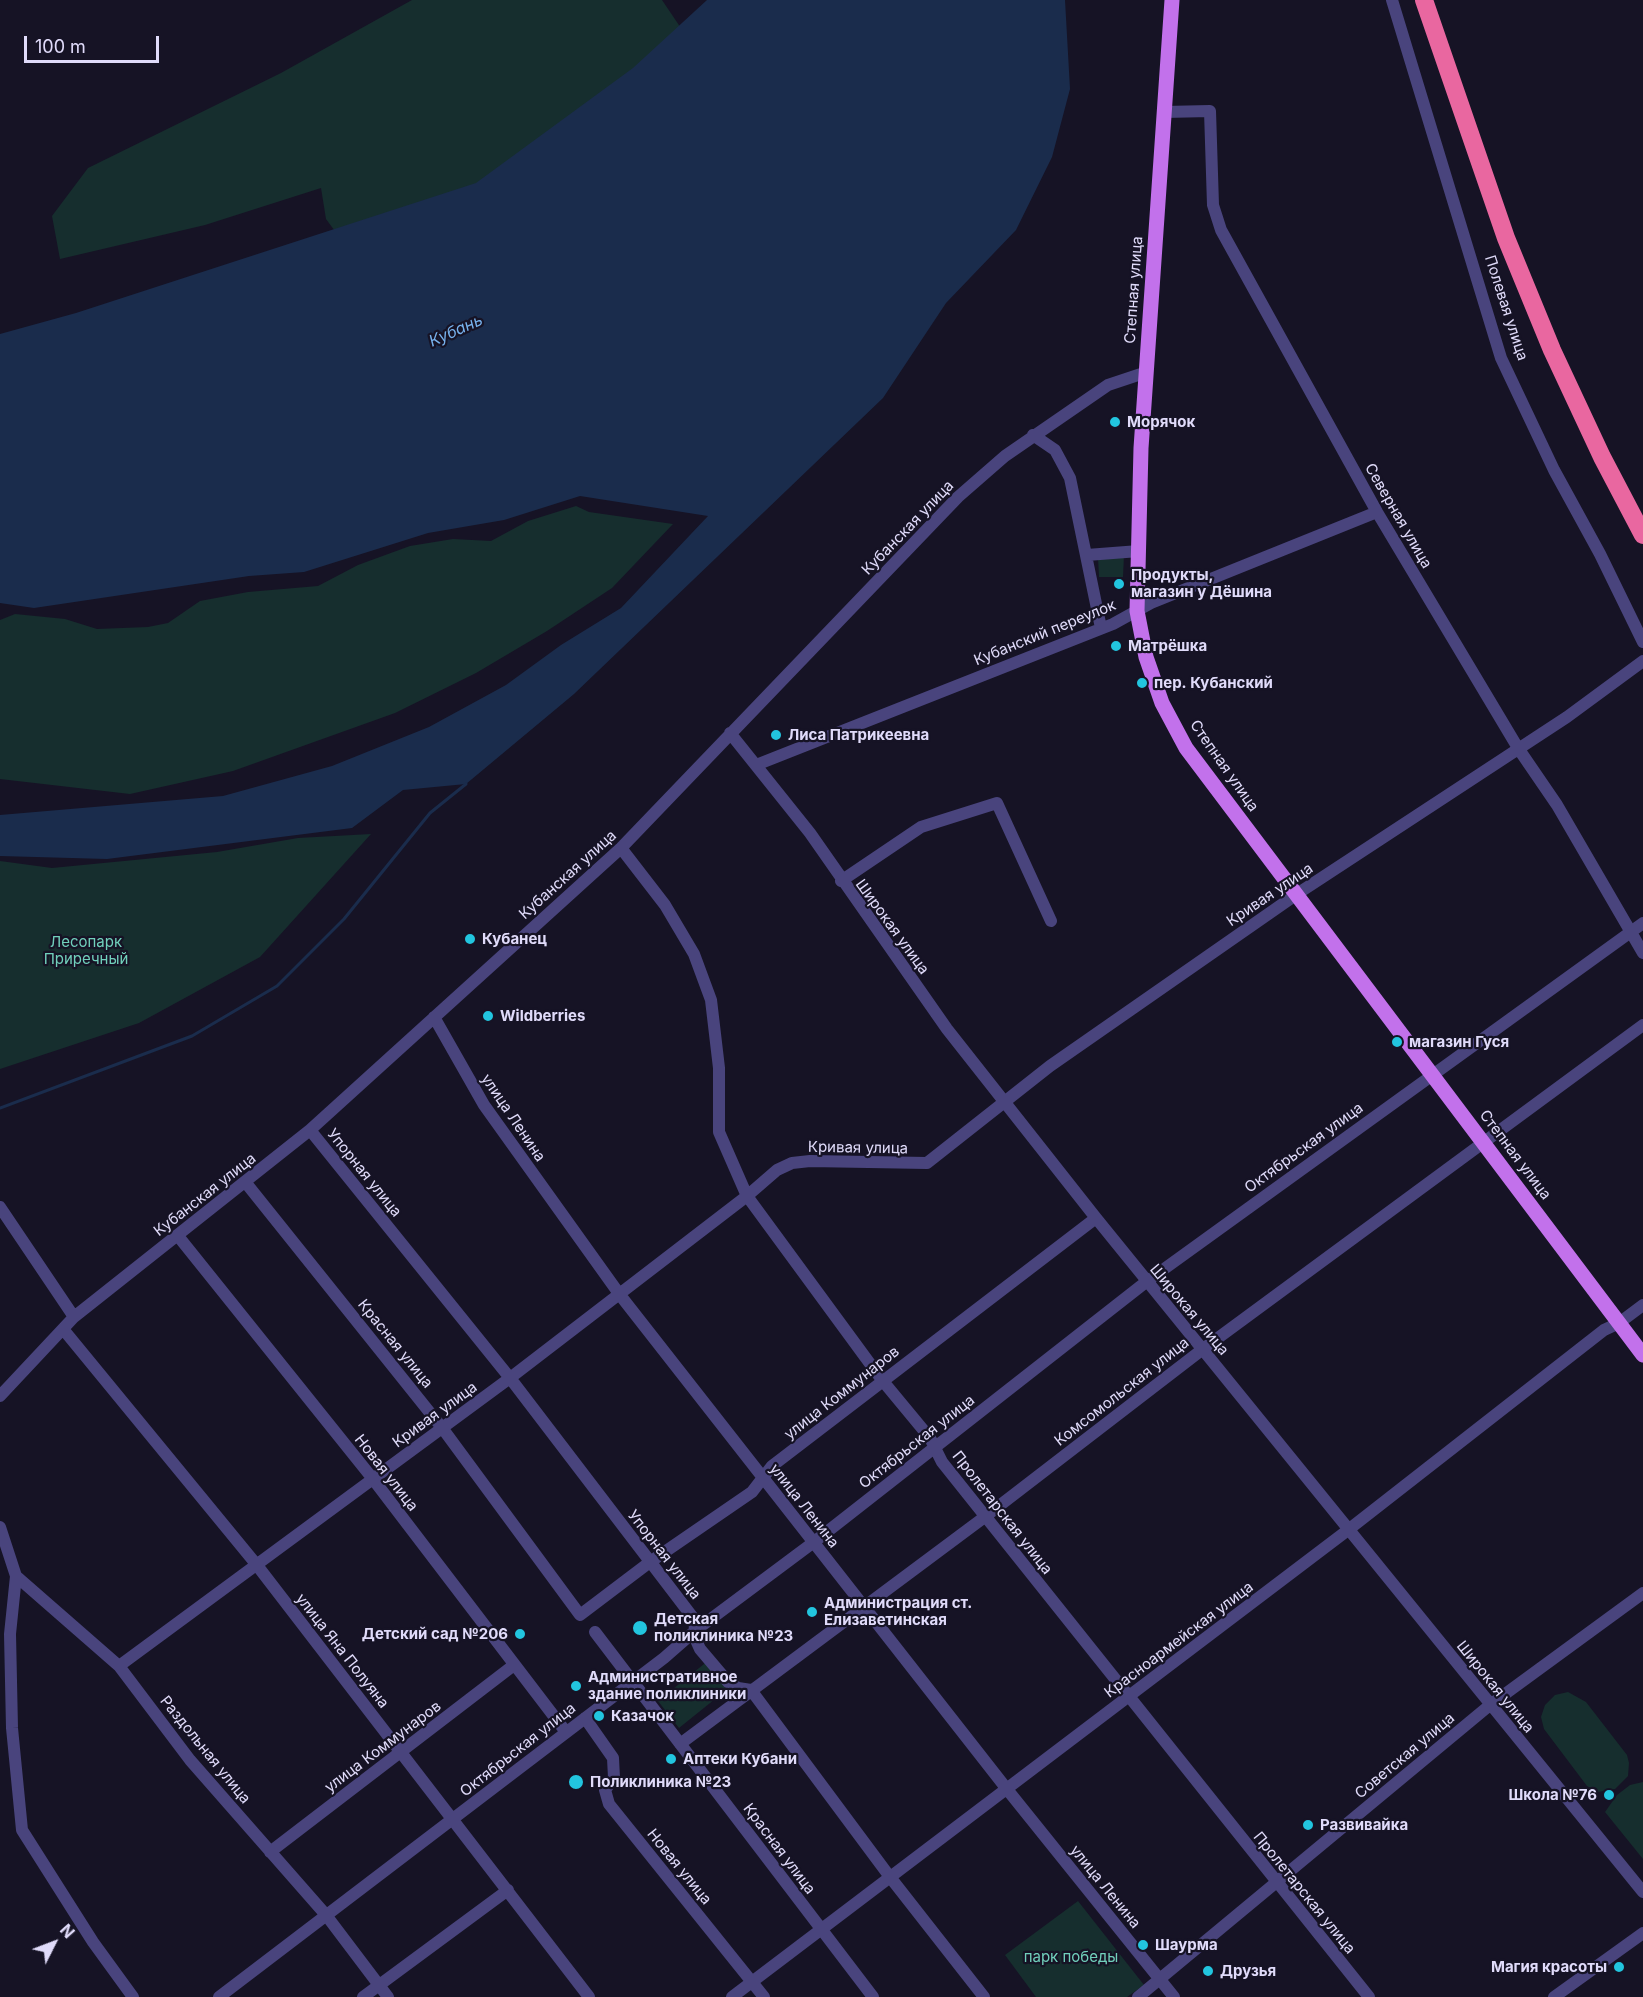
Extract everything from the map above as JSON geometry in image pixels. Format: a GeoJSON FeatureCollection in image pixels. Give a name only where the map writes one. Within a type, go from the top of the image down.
{"type":"FeatureCollection","features":[{"type":"Feature","properties":{"kind":"highway","name":"Полевая улица"},"geometry":{"type":"LineString","coordinates":[[1424,0],[1506,238],[1552,350],[1602,457],[1643,535]]}},
{"type":"Feature","properties":{"kind":"highway"},"geometry":{"type":"LineString","coordinates":[[1437,0],[1491,165],[1537,285],[1567,358],[1643,511]]}},
{"type":"Feature","properties":{"kind":"main road","name":"Степная улица"},"geometry":{"type":"LineString","coordinates":[[1172,0],[1140,448],[1137,611],[1152,675],[1162,703],[1186,748],[1643,1355]]}},
{"type":"Feature","properties":{"kind":"street","name":"Полевая улица"},"geometry":{"type":"LineString","coordinates":[[1392,0],[1501,357],[1554,470],[1600,554],[1643,642]]}},
{"type":"Feature","properties":{"kind":"street","name":"Северная улица"},"geometry":{"type":"LineString","coordinates":[[1164,112],[1210,111],[1213,205],[1221,230],[1377,512],[1518,748],[1557,805],[1643,953]]}},
{"type":"Feature","properties":{"kind":"street","name":"Кубанская улица"},"geometry":{"type":"LineString","coordinates":[[0,1396],[74,1317],[310,1130],[621,848],[958,497],[1005,456],[1108,386],[1147,372]]}},
{"type":"Feature","properties":{"kind":"street"},"geometry":{"type":"LineString","coordinates":[[1034,435],[1055,450],[1070,478],[1101,628]]}},
{"type":"Feature","properties":{"kind":"street","name":"Кубанский переулок"},"geometry":{"type":"LineString","coordinates":[[756,765],[1101,628],[1151,603],[1377,512]]}},
{"type":"Feature","properties":{"kind":"street"},"geometry":{"type":"LineString","coordinates":[[1087,555],[1139,550]]}},
{"type":"Feature","properties":{"kind":"street","name":"Кривая улица"},"geometry":{"type":"LineString","coordinates":[[119,1666],[443,1429],[747,1197],[768,1176],[792,1163],[810,1161],[927,1163],[1050,1066],[1297,894],[1518,748],[1643,661]]}},
{"type":"Feature","properties":{"kind":"street","name":"Широкая улица"},"geometry":{"type":"LineString","coordinates":[[730,734],[810,833],[841,881],[947,1029],[1146,1282],[1203,1349],[1643,1892]]}},
{"type":"Feature","properties":{"kind":"street"},"geometry":{"type":"LineString","coordinates":[[841,881],[921,827],[997,803],[1051,921]]}},
{"type":"Feature","properties":{"kind":"street","name":"Пролетарская улица"},"geometry":{"type":"LineString","coordinates":[[621,848],[665,905],[694,954],[711,1000],[719,1068],[719,1132],[747,1197],[882,1380],[930,1438],[942,1462],[1369,1997]]}},
{"type":"Feature","properties":{"kind":"street","name":"Октябрьская улица"},"geometry":{"type":"LineString","coordinates":[[219,1997],[454,1820],[1146,1282],[1643,923]]}},
{"type":"Feature","properties":{"kind":"street","name":"улица Ленина"},"geometry":{"type":"LineString","coordinates":[[434,1017],[484,1105],[620,1294],[1006,1788],[1174,1997]]}},
{"type":"Feature","properties":{"kind":"street","name":"Комсомольская улица"},"geometry":{"type":"LineString","coordinates":[[680,1744],[986,1516],[1203,1349],[1643,1025]]}},
{"type":"Feature","properties":{"kind":"street","name":"Упорная улица"},"geometry":{"type":"LineString","coordinates":[[310,1130],[510,1378],[694,1619],[696,1640],[700,1649],[728,1682],[738,1688],[751,1690],[890,1877],[984,1997]]}},
{"type":"Feature","properties":{"kind":"street","name":"Красная улица"},"geometry":{"type":"LineString","coordinates":[[246,1183],[443,1429],[580,1615]]}},
{"type":"Feature","properties":{"kind":"street"},"geometry":{"type":"LineString","coordinates":[[0,1207],[74,1317]]}},
{"type":"Feature","properties":{"kind":"street","name":"улица Коммунаров"},"geometry":{"type":"LineString","coordinates":[[580,1615],[650,1562],[752,1492],[772,1466],[1096,1218]]}},
{"type":"Feature","properties":{"kind":"street","name":"Новая улица"},"geometry":{"type":"LineString","coordinates":[[178,1236],[373,1479],[566,1732]]}},
{"type":"Feature","properties":{"kind":"street","name":"Красноармейская улица"},"geometry":{"type":"LineString","coordinates":[[732,1997],[1348,1530],[1604,1330],[1619,1323],[1643,1305]]}},
{"type":"Feature","properties":{"kind":"street","name":"улица Яна Полуяна"},"geometry":{"type":"LineString","coordinates":[[63,1329],[256,1564],[589,1997]]}},
{"type":"Feature","properties":{"kind":"street"},"geometry":{"type":"LineString","coordinates":[[0,1527],[16,1576],[10,1634],[12,1728],[22,1830],[93,1942],[133,1997]]}},
{"type":"Feature","properties":{"kind":"street","name":"Раздольная улица"},"geometry":{"type":"LineString","coordinates":[[16,1576],[119,1666],[190,1760],[326,1915],[388,1997]]}},
{"type":"Feature","properties":{"kind":"street","name":"Советская улица"},"geometry":{"type":"LineString","coordinates":[[1138,1997],[1490,1705],[1643,1593]]}},
{"type":"Feature","properties":{"kind":"street","name":"Красная улица"},"geometry":{"type":"LineString","coordinates":[[595,1632],[634,1680],[873,1997]]}},
{"type":"Feature","properties":{"kind":"street","name":"улица Коммунаров"},"geometry":{"type":"LineString","coordinates":[[270,1852],[514,1665]]}},
{"type":"Feature","properties":{"kind":"street","name":"Новая улица"},"geometry":{"type":"LineString","coordinates":[[585,1718],[612,1758],[614,1778],[605,1790],[609,1804],[764,1997]]}},
{"type":"Feature","properties":{"kind":"street"},"geometry":{"type":"LineString","coordinates":[[363,1997],[508,1890]]}},
{"type":"Feature","properties":{"kind":"street"},"geometry":{"type":"LineString","coordinates":[[1554,1997],[1643,1933]]}},
{"type":"Feature","properties":{"kind":"green space"},"geometry":{"type":"Polygon","coordinates":[[[412,0],[662,0],[689,40],[491,188],[343,242],[326,219],[321,188],[205,225],[60,259],[52,216],[88,168],[281,73],[412,0]]]}},
{"type":"Feature","properties":{"kind":"green space"},"geometry":{"type":"Polygon","coordinates":[[[576,506],[589,512],[673,524],[612,588],[547,631],[476,673],[395,713],[233,771],[130,794],[0,779],[0,620],[15,614],[65,619],[97,629],[148,627],[168,623],[200,601],[248,592],[318,586],[358,565],[410,546],[453,539],[491,541],[528,521],[576,506]]]}},
{"type":"Feature","properties":{"kind":"green space"},"geometry":{"type":"Polygon","coordinates":[[[1124,555],[1123,577],[1099,577],[1098,557],[1124,555]]]}},
{"type":"Feature","properties":{"kind":"green space","name":"Лесопарк Приречный"},"geometry":{"type":"Polygon","coordinates":[[[371,834],[260,957],[139,1023],[0,1069],[0,861],[52,868],[217,852],[298,838],[371,834]]]}},
{"type":"Feature","properties":{"kind":"green space"},"geometry":{"type":"Polygon","coordinates":[[[709,1660],[730,1687],[679,1728],[658,1701],[709,1660]]]}},
{"type":"Feature","properties":{"kind":"green space"},"geometry":{"type":"Polygon","coordinates":[[[1568,1692],[1586,1702],[1627,1755],[1628,1776],[1615,1789],[1598,1792],[1587,1786],[1544,1729],[1541,1717],[1545,1705],[1555,1695],[1568,1692]]]}},
{"type":"Feature","properties":{"kind":"green space"},"geometry":{"type":"Polygon","coordinates":[[[1643,1782],[1643,1859],[1605,1812],[1617,1795],[1630,1785],[1643,1782]]]}},
{"type":"Feature","properties":{"kind":"green space","name":"парк победы"},"geometry":{"type":"Polygon","coordinates":[[[1078,1901],[1144,1985],[1127,1997],[1036,1997],[1005,1955],[1078,1901]]]}},
{"type":"Feature","properties":{"kind":"water","name":"Кубань"},"geometry":{"type":"Polygon","coordinates":[[[707,0],[1065,0],[1070,89],[1052,157],[1016,230],[946,303],[883,398],[574,694],[466,784],[403,790],[352,828],[107,859],[0,856],[0,815],[223,796],[332,766],[429,727],[506,685],[561,645],[621,608],[708,516],[580,496],[504,520],[428,533],[304,572],[249,576],[34,608],[0,603],[0,334],[76,313],[476,183],[633,68],[707,0]]]}},
{"type":"Feature","properties":{"kind":"waterway"},"geometry":{"type":"LineString","coordinates":[[0,1108],[192,1036],[277,986],[344,919],[430,813],[466,784]]}},
{"type":"Feature","properties":{"kind":"place","name":"Морячок"},"geometry":{"type":"Point","coordinates":[1115,422]}},
{"type":"Feature","properties":{"kind":"place","name":"Продукты, магазин у Дёшина"},"geometry":{"type":"Point","coordinates":[1119,584]}},
{"type":"Feature","properties":{"kind":"place","name":"Матрёшка"},"geometry":{"type":"Point","coordinates":[1116,646]}},
{"type":"Feature","properties":{"kind":"place","name":"пер. Кубанский"},"geometry":{"type":"Point","coordinates":[1142,683]}},
{"type":"Feature","properties":{"kind":"place","name":"Лиса Патрикеевна"},"geometry":{"type":"Point","coordinates":[776,735]}},
{"type":"Feature","properties":{"kind":"place","name":"Кубанец"},"geometry":{"type":"Point","coordinates":[470,939]}},
{"type":"Feature","properties":{"kind":"place","name":"Wildberries"},"geometry":{"type":"Point","coordinates":[488,1016]}},
{"type":"Feature","properties":{"kind":"place","name":"магазин Гуся"},"geometry":{"type":"Point","coordinates":[1397,1042]}},
{"type":"Feature","properties":{"kind":"place","name":"Администрация ст. Елизаветинская"},"geometry":{"type":"Point","coordinates":[812,1612]}},
{"type":"Feature","properties":{"kind":"place","name":"Детская поликлиника №23"},"geometry":{"type":"Point","coordinates":[640,1628]}},
{"type":"Feature","properties":{"kind":"place","name":"Детский сад №206"},"geometry":{"type":"Point","coordinates":[520,1634]}},
{"type":"Feature","properties":{"kind":"place","name":"Административное здание поликлиники"},"geometry":{"type":"Point","coordinates":[576,1686]}},
{"type":"Feature","properties":{"kind":"place","name":"Казачок"},"geometry":{"type":"Point","coordinates":[599,1716]}},
{"type":"Feature","properties":{"kind":"place","name":"Аптеки Кубани"},"geometry":{"type":"Point","coordinates":[671,1759]}},
{"type":"Feature","properties":{"kind":"place","name":"Поликлиника №23"},"geometry":{"type":"Point","coordinates":[576,1782]}},
{"type":"Feature","properties":{"kind":"place","name":"Школа №76"},"geometry":{"type":"Point","coordinates":[1609,1795]}},
{"type":"Feature","properties":{"kind":"place","name":"Развивайка"},"geometry":{"type":"Point","coordinates":[1308,1825]}},
{"type":"Feature","properties":{"kind":"place","name":"Шаурма"},"geometry":{"type":"Point","coordinates":[1143,1945]}},
{"type":"Feature","properties":{"kind":"place","name":"Магия красоты"},"geometry":{"type":"Point","coordinates":[1619,1967]}},
{"type":"Feature","properties":{"kind":"place","name":"Друзья"},"geometry":{"type":"Point","coordinates":[1208,1971]}}]}
